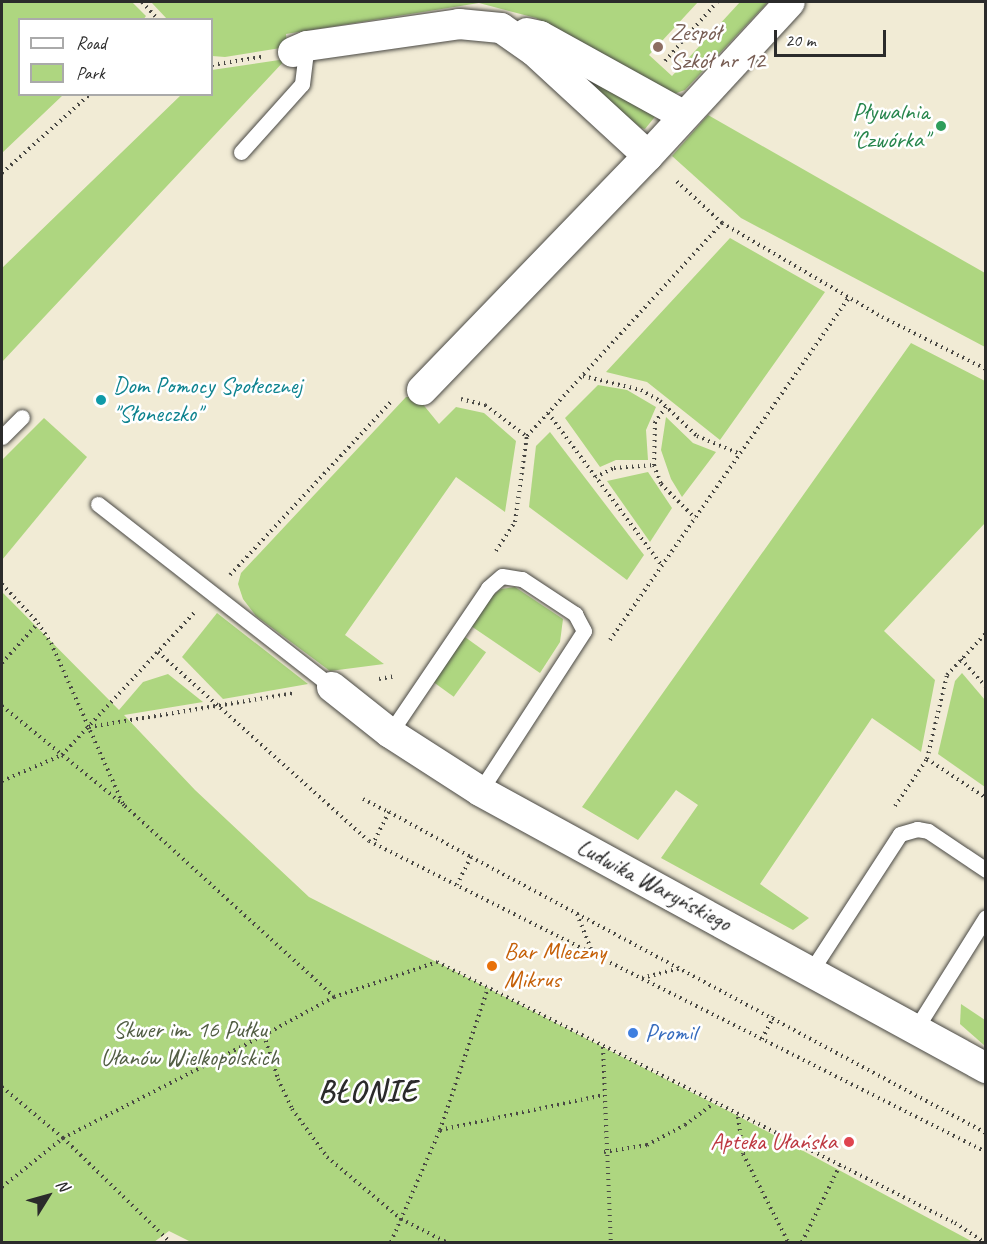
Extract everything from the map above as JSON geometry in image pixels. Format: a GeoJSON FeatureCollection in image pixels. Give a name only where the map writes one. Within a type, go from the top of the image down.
{"type":"FeatureCollection","features":[{"type":"Feature","properties":{"kind":"street"},"geometry":{"type":"LineString","coordinates":[[422,390],[648,156],[683,115],[790,2]]}},
{"type":"Feature","properties":{"kind":"street"},"geometry":{"type":"LineString","coordinates":[[300,49],[459,24],[501,28],[540,36],[683,115]]}},
{"type":"Feature","properties":{"kind":"street"},"geometry":{"type":"LineString","coordinates":[[501,28],[534,51],[648,156]]}},
{"type":"Feature","properties":{"kind":"street","name":"Ludwika Waryńskiego"},"geometry":{"type":"LineString","coordinates":[[332,687],[390,733],[480,791],[986,1068]]}},
{"type":"Feature","properties":{"kind":"lane"},"geometry":{"type":"LineString","coordinates":[[241,152],[302,84],[300,49]]}},
{"type":"Feature","properties":{"kind":"lane"},"geometry":{"type":"LineString","coordinates":[[2,437],[22,417]]}},
{"type":"Feature","properties":{"kind":"lane"},"geometry":{"type":"LineString","coordinates":[[98,504],[332,687]]}},
{"type":"Feature","properties":{"kind":"lane"},"geometry":{"type":"LineString","coordinates":[[390,733],[488,588],[502,576],[513,576],[531,585],[575,614],[584,631],[480,791]]}},
{"type":"Feature","properties":{"kind":"lane"},"geometry":{"type":"LineString","coordinates":[[812,971],[900,834],[917,829],[928,831],[986,870]]}},
{"type":"Feature","properties":{"kind":"lane"},"geometry":{"type":"LineString","coordinates":[[915,1030],[986,917]]}},
{"type":"Feature","properties":{"kind":"path"},"geometry":{"type":"LineString","coordinates":[[142,2],[157,18]]}},
{"type":"Feature","properties":{"kind":"path"},"geometry":{"type":"LineString","coordinates":[[665,61],[717,2]]}},
{"type":"Feature","properties":{"kind":"path"},"geometry":{"type":"LineString","coordinates":[[213,64],[300,49]]}},
{"type":"Feature","properties":{"kind":"path"},"geometry":{"type":"LineString","coordinates":[[2,173],[88,96]]}},
{"type":"Feature","properties":{"kind":"path"},"geometry":{"type":"LineString","coordinates":[[648,156],[722,223],[849,298],[986,369]]}},
{"type":"Feature","properties":{"kind":"path"},"geometry":{"type":"LineString","coordinates":[[490,560],[515,522],[526,436],[722,223]]}},
{"type":"Feature","properties":{"kind":"path"},"geometry":{"type":"LineString","coordinates":[[609,642],[849,298]]}},
{"type":"Feature","properties":{"kind":"path"},"geometry":{"type":"LineString","coordinates":[[582,375],[641,390],[666,407],[697,436],[740,454]]}},
{"type":"Feature","properties":{"kind":"path"},"geometry":{"type":"LineString","coordinates":[[422,390],[485,405],[526,436]]}},
{"type":"Feature","properties":{"kind":"path"},"geometry":{"type":"LineString","coordinates":[[666,407],[656,422],[654,465],[661,484],[695,518]]}},
{"type":"Feature","properties":{"kind":"path"},"geometry":{"type":"LineString","coordinates":[[548,413],[662,566]]}},
{"type":"Feature","properties":{"kind":"path"},"geometry":{"type":"LineString","coordinates":[[595,477],[614,468],[654,465]]}},
{"type":"Feature","properties":{"kind":"path"},"geometry":{"type":"LineString","coordinates":[[2,584],[38,623],[124,806]]}},
{"type":"Feature","properties":{"kind":"path"},"geometry":{"type":"LineString","coordinates":[[2,663],[38,623]]}},
{"type":"Feature","properties":{"kind":"path"},"geometry":{"type":"LineString","coordinates":[[888,817],[927,759],[947,675],[986,633]]}},
{"type":"Feature","properties":{"kind":"path"},"geometry":{"type":"LineString","coordinates":[[158,652],[221,705],[373,843],[986,1152]]}},
{"type":"Feature","properties":{"kind":"path"},"geometry":{"type":"LineString","coordinates":[[961,659],[986,687]]}},
{"type":"Feature","properties":{"kind":"path"},"geometry":{"type":"LineString","coordinates":[[88,728],[402,675]]}},
{"type":"Feature","properties":{"kind":"path"},"geometry":{"type":"LineString","coordinates":[[2,706],[124,806],[333,998]]}},
{"type":"Feature","properties":{"kind":"path"},"geometry":{"type":"LineString","coordinates":[[927,759],[986,798]]}},
{"type":"Feature","properties":{"kind":"path"},"geometry":{"type":"LineString","coordinates":[[363,799],[986,1133]]}},
{"type":"Feature","properties":{"kind":"path"},"geometry":{"type":"LineString","coordinates":[[373,843],[389,812]]}},
{"type":"Feature","properties":{"kind":"path"},"geometry":{"type":"LineString","coordinates":[[457,885],[471,856]]}},
{"type":"Feature","properties":{"kind":"path"},"geometry":{"type":"LineString","coordinates":[[577,913],[593,954]]}},
{"type":"Feature","properties":{"kind":"path"},"geometry":{"type":"LineString","coordinates":[[2,1188],[63,1138],[333,998],[437,962],[713,1104],[955,1223],[984,1242]]}},
{"type":"Feature","properties":{"kind":"path"},"geometry":{"type":"LineString","coordinates":[[641,978],[682,968]]}},
{"type":"Feature","properties":{"kind":"path"},"geometry":{"type":"LineString","coordinates":[[391,1242],[440,1130],[488,988]]}},
{"type":"Feature","properties":{"kind":"path"},"geometry":{"type":"LineString","coordinates":[[762,1039],[773,1017]]}},
{"type":"Feature","properties":{"kind":"path"},"geometry":{"type":"LineString","coordinates":[[264,1035],[278,1079],[292,1109],[327,1157],[401,1219],[446,1242]]}},
{"type":"Feature","properties":{"kind":"path"},"geometry":{"type":"LineString","coordinates":[[603,1047],[604,1152],[611,1242]]}},
{"type":"Feature","properties":{"kind":"path"},"geometry":{"type":"LineString","coordinates":[[2,1087],[63,1138],[170,1242]]}},
{"type":"Feature","properties":{"kind":"path"},"geometry":{"type":"LineString","coordinates":[[440,1130],[603,1095]]}},
{"type":"Feature","properties":{"kind":"path"},"geometry":{"type":"LineString","coordinates":[[604,1152],[647,1145],[685,1125],[713,1104]]}},
{"type":"Feature","properties":{"kind":"path"},"geometry":{"type":"LineString","coordinates":[[738,1116],[743,1154],[788,1242]]}},
{"type":"Feature","properties":{"kind":"path"},"geometry":{"type":"LineString","coordinates":[[802,1242],[840,1165]]}},
{"type":"Feature","properties":{"kind":"green space"},"geometry":{"type":"Polygon","coordinates":[[[2,2],[132,2],[146,16],[144,18],[18,18],[18,96],[62,96],[2,153],[2,2]]]}},
{"type":"Feature","properties":{"kind":"green space"},"geometry":{"type":"Polygon","coordinates":[[[151,2],[698,2],[649,55],[672,76],[740,2],[768,2],[685,90],[671,95],[536,18],[479,3],[286,34],[287,47],[225,57],[213,56],[213,18],[166,18],[151,2]]]}},
{"type":"Feature","properties":{"kind":"green space"},"geometry":{"type":"Polygon","coordinates":[[[286,59],[2,362],[2,268],[180,96],[213,96],[213,70],[286,59]]]}},
{"type":"Feature","properties":{"kind":"green space"},"geometry":{"type":"Polygon","coordinates":[[[564,63],[658,113],[645,129],[641,128],[564,63]]]}},
{"type":"Feature","properties":{"kind":"green space"},"geometry":{"type":"Polygon","coordinates":[[[708,115],[985,273],[985,347],[741,218],[672,156],[708,115]]]}},
{"type":"Feature","properties":{"kind":"green space"},"geometry":{"type":"Polygon","coordinates":[[[730,238],[825,292],[720,440],[647,382],[606,372],[730,238]]]}},
{"type":"Feature","properties":{"kind":"green space"},"geometry":{"type":"Polygon","coordinates":[[[911,343],[985,381],[985,523],[884,631],[935,680],[921,752],[872,718],[760,884],[809,918],[793,930],[661,858],[698,805],[676,790],[638,840],[582,807],[911,343]]]}},
{"type":"Feature","properties":{"kind":"green space"},"geometry":{"type":"Polygon","coordinates":[[[598,385],[627,390],[656,407],[646,430],[648,460],[616,460],[600,467],[565,418],[598,385]]]}},
{"type":"Feature","properties":{"kind":"green space"},"geometry":{"type":"Polygon","coordinates":[[[406,397],[417,397],[439,424],[456,407],[484,413],[516,441],[505,512],[456,477],[345,635],[384,664],[330,671],[256,616],[243,599],[238,584],[241,573],[406,397]]]}},
{"type":"Feature","properties":{"kind":"green space"},"geometry":{"type":"Polygon","coordinates":[[[666,417],[693,443],[716,452],[682,497],[671,479],[661,450],[666,417]]]}},
{"type":"Feature","properties":{"kind":"green space"},"geometry":{"type":"Polygon","coordinates":[[[44,418],[87,457],[2,560],[2,460],[44,418]]]}},
{"type":"Feature","properties":{"kind":"green space"},"geometry":{"type":"Polygon","coordinates":[[[550,432],[644,555],[627,580],[529,507],[536,446],[550,432]]]}},
{"type":"Feature","properties":{"kind":"green space"},"geometry":{"type":"Polygon","coordinates":[[[648,472],[672,508],[650,542],[607,481],[648,472]]]}},
{"type":"Feature","properties":{"kind":"green space"},"geometry":{"type":"Polygon","coordinates":[[[515,587],[563,619],[560,642],[540,673],[471,626],[491,597],[501,589],[515,587]]]}},
{"type":"Feature","properties":{"kind":"green space","name":"Skwer im. 16 Pułku Ułanów Wielkopolskich"},"geometry":{"type":"Polygon","coordinates":[[[2,592],[119,710],[143,682],[168,674],[203,702],[124,715],[195,790],[309,897],[738,1116],[973,1242],[191,1242],[169,1231],[154,1242],[2,1242],[2,592]]]}},
{"type":"Feature","properties":{"kind":"green space"},"geometry":{"type":"Polygon","coordinates":[[[217,613],[308,684],[223,699],[182,657],[217,613]]]}},
{"type":"Feature","properties":{"kind":"green space"},"geometry":{"type":"Polygon","coordinates":[[[465,637],[486,652],[454,697],[433,681],[465,637]]]}},
{"type":"Feature","properties":{"kind":"green space"},"geometry":{"type":"Polygon","coordinates":[[[962,673],[985,700],[985,787],[938,754],[955,681],[962,673]]]}},
{"type":"Feature","properties":{"kind":"green space"},"geometry":{"type":"Polygon","coordinates":[[[961,1004],[985,1020],[985,1046],[960,1024],[961,1004]]]}},
{"type":"Feature","properties":{"kind":"place","name":"Zespół Szkół nr 12"},"geometry":{"type":"Point","coordinates":[658,47]}},
{"type":"Feature","properties":{"kind":"place","name":"Pływalnia \"Czwórka\""},"geometry":{"type":"Point","coordinates":[941,126]}},
{"type":"Feature","properties":{"kind":"place","name":"Dom Pomocy Społecznej \"Słoneczko\""},"geometry":{"type":"Point","coordinates":[101,400]}},
{"type":"Feature","properties":{"kind":"place","name":"Bar Mleczny Mikrus"},"geometry":{"type":"Point","coordinates":[492,966]}},
{"type":"Feature","properties":{"kind":"place","name":"Promil"},"geometry":{"type":"Point","coordinates":[633,1033]}},
{"type":"Feature","properties":{"kind":"place","name":"Apteka Ułańska"},"geometry":{"type":"Point","coordinates":[849,1142]}},
{"type":"Feature","properties":{"kind":"district","name":"BŁONIE"},"geometry":{"type":"Point","coordinates":[368,1091]}}]}
